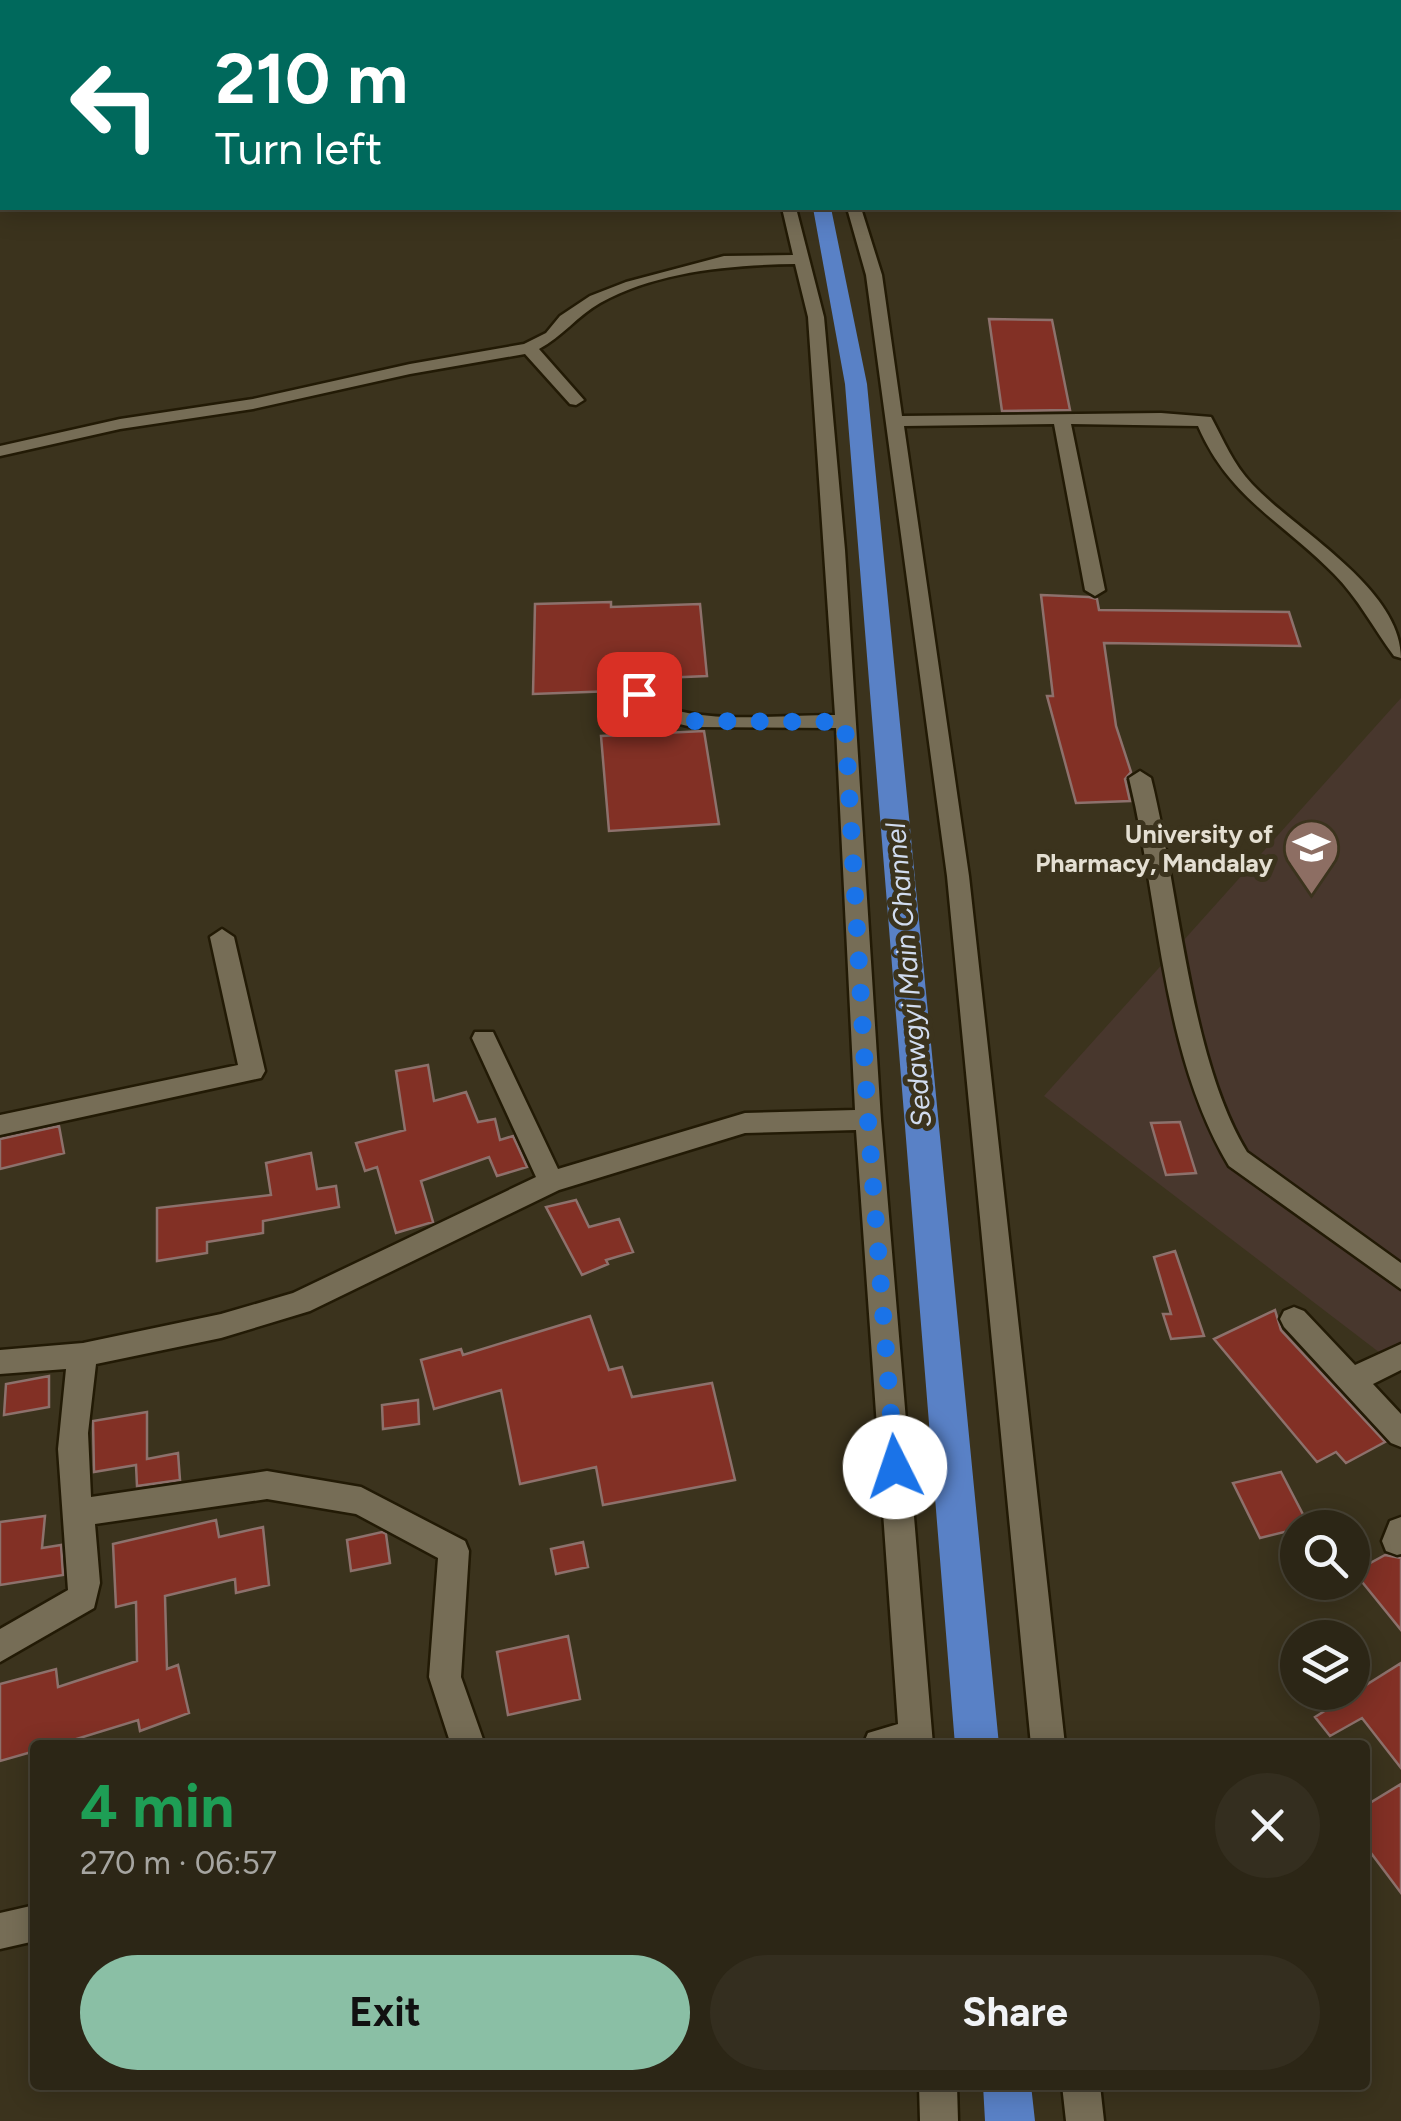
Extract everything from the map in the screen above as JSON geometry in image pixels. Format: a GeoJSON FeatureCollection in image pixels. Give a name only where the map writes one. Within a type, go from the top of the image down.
{"type":"FeatureCollection","features":[{"type":"Feature","properties":{"kind":"street"},"geometry":{"type":"LineString","coordinates":[[790,210],[816,317],[836,550],[868,1120],[916,1740]]}},
{"type":"Feature","properties":{"kind":"street"},"geometry":{"type":"LineString","coordinates":[[855,210],[874,275],[958,876],[1047,1740]]}},
{"type":"Feature","properties":{"kind":"street"},"geometry":{"type":"LineString","coordinates":[[0,451],[120,424],[253,404],[410,369],[530,348],[552,336],[566,319],[596,299],[631,285],[724,261],[802,259]]}},
{"type":"Feature","properties":{"kind":"street"},"geometry":{"type":"LineString","coordinates":[[530,348],[576,400]]}},
{"type":"Feature","properties":{"kind":"street"},"geometry":{"type":"LineString","coordinates":[[1062,418],[1094,590]]}},
{"type":"Feature","properties":{"kind":"street"},"geometry":{"type":"LineString","coordinates":[[893,421],[1205,421],[1218,456],[1250,497],[1337,565],[1401,652]]}},
{"type":"Feature","properties":{"kind":"street"},"geometry":{"type":"LineString","coordinates":[[639,694],[656,712],[692,721],[845,722]]}},
{"type":"Feature","properties":{"kind":"street"},"geometry":{"type":"LineString","coordinates":[[1140,778],[1154,832],[1174,959],[1208,1104],[1222,1134],[1238,1159],[1401,1278]]}},
{"type":"Feature","properties":{"kind":"street"},"geometry":{"type":"LineString","coordinates":[[0,1126],[252,1071],[222,937]]}},
{"type":"Feature","properties":{"kind":"street"},"geometry":{"type":"LineString","coordinates":[[484,1038],[551,1182]]}},
{"type":"Feature","properties":{"kind":"street"},"geometry":{"type":"LineString","coordinates":[[0,1362],[83,1355],[222,1326],[300,1303],[551,1182],[745,1123],[868,1120]]}},
{"type":"Feature","properties":{"kind":"street"},"geometry":{"type":"LineString","coordinates":[[1294,1320],[1401,1434]]}},
{"type":"Feature","properties":{"kind":"street"},"geometry":{"type":"LineString","coordinates":[[0,1647],[83,1598],[85,1574],[73,1405],[83,1355]]}},
{"type":"Feature","properties":{"kind":"street"},"geometry":{"type":"LineString","coordinates":[[1351,1381],[1401,1356]]}},
{"type":"Feature","properties":{"kind":"street"},"geometry":{"type":"LineString","coordinates":[[78,1513],[267,1484],[361,1501],[454,1551],[445,1677],[466,1740]]}},
{"type":"Feature","properties":{"kind":"street"},"geometry":{"type":"LineString","coordinates":[[0,1931],[30,1924]]}},
{"type":"Feature","properties":{"kind":"street"},"geometry":{"type":"LineString","coordinates":[[938,2090],[939,2121]]}},
{"type":"Feature","properties":{"kind":"street"},"geometry":{"type":"LineString","coordinates":[[1082,2090],[1085,2121]]}},
{"type":"Feature","properties":{"kind":"shaded area","name":"University of Pharmacy, Mandalay"},"geometry":{"type":"Polygon","coordinates":[[[1401,698],[1401,1369],[1044,1096],[1401,698]]]}},
{"type":"Feature","properties":{"kind":"building"},"geometry":{"type":"Polygon","coordinates":[[[989,319],[1052,320],[1070,410],[1002,411],[989,319]]]}},
{"type":"Feature","properties":{"kind":"building"},"geometry":{"type":"Polygon","coordinates":[[[1041,595],[1097,599],[1099,610],[1289,612],[1300,646],[1104,643],[1116,726],[1131,772],[1125,779],[1130,801],[1076,803],[1047,696],[1053,696],[1041,595]]]}},
{"type":"Feature","properties":{"kind":"building"},"geometry":{"type":"Polygon","coordinates":[[[611,602],[611,607],[700,604],[707,676],[614,680],[614,691],[533,694],[535,604],[611,602]]]}},
{"type":"Feature","properties":{"kind":"building"},"geometry":{"type":"Polygon","coordinates":[[[704,731],[719,824],[609,831],[601,736],[704,731]]]}},
{"type":"Feature","properties":{"kind":"building"},"geometry":{"type":"Polygon","coordinates":[[[428,1065],[434,1101],[466,1092],[478,1122],[495,1119],[500,1140],[513,1136],[527,1167],[497,1176],[489,1157],[421,1181],[433,1222],[396,1233],[377,1167],[365,1171],[356,1143],[405,1130],[396,1071],[428,1065]]]}},
{"type":"Feature","properties":{"kind":"building"},"geometry":{"type":"Polygon","coordinates":[[[1180,1122],[1196,1173],[1166,1175],[1151,1123],[1180,1122]]]}},
{"type":"Feature","properties":{"kind":"building"},"geometry":{"type":"Polygon","coordinates":[[[59,1126],[64,1153],[0,1169],[0,1139],[59,1126]]]}},
{"type":"Feature","properties":{"kind":"building"},"geometry":{"type":"Polygon","coordinates":[[[311,1153],[317,1189],[336,1186],[339,1207],[263,1221],[263,1233],[207,1242],[207,1253],[157,1261],[157,1208],[271,1195],[266,1163],[311,1153]]]}},
{"type":"Feature","properties":{"kind":"building"},"geometry":{"type":"Polygon","coordinates":[[[576,1200],[589,1227],[619,1219],[633,1252],[606,1260],[608,1264],[582,1275],[546,1207],[576,1200]]]}},
{"type":"Feature","properties":{"kind":"building"},"geometry":{"type":"Polygon","coordinates":[[[1175,1251],[1204,1336],[1171,1339],[1163,1314],[1171,1314],[1154,1257],[1175,1251]]]}},
{"type":"Feature","properties":{"kind":"building"},"geometry":{"type":"Polygon","coordinates":[[[1275,1310],[1281,1330],[1385,1442],[1346,1463],[1336,1452],[1317,1462],[1214,1339],[1275,1310]]]}},
{"type":"Feature","properties":{"kind":"building"},"geometry":{"type":"Polygon","coordinates":[[[590,1316],[609,1370],[622,1367],[632,1397],[712,1383],[735,1480],[603,1505],[596,1467],[520,1484],[501,1390],[434,1409],[421,1360],[461,1349],[463,1355],[590,1316]]]}},
{"type":"Feature","properties":{"kind":"building"},"geometry":{"type":"Polygon","coordinates":[[[49,1376],[49,1407],[4,1415],[6,1384],[49,1376]]]}},
{"type":"Feature","properties":{"kind":"building"},"geometry":{"type":"Polygon","coordinates":[[[418,1400],[419,1424],[383,1429],[382,1405],[418,1400]]]}},
{"type":"Feature","properties":{"kind":"building"},"geometry":{"type":"Polygon","coordinates":[[[147,1412],[147,1459],[178,1453],[180,1480],[137,1486],[136,1465],[94,1472],[93,1421],[147,1412]]]}},
{"type":"Feature","properties":{"kind":"building"},"geometry":{"type":"Polygon","coordinates":[[[1281,1472],[1301,1510],[1280,1510],[1280,1533],[1260,1538],[1233,1483],[1281,1472]]]}},
{"type":"Feature","properties":{"kind":"building"},"geometry":{"type":"Polygon","coordinates":[[[45,1516],[42,1548],[61,1545],[63,1575],[0,1585],[0,1522],[45,1516]]]}},
{"type":"Feature","properties":{"kind":"building"},"geometry":{"type":"Polygon","coordinates":[[[216,1520],[219,1537],[263,1527],[269,1585],[236,1593],[235,1579],[165,1596],[167,1669],[178,1665],[189,1713],[140,1731],[138,1720],[73,1740],[30,1740],[30,1752],[0,1761],[0,1684],[56,1669],[58,1687],[137,1661],[136,1602],[116,1607],[113,1544],[216,1520]]]}},
{"type":"Feature","properties":{"kind":"building"},"geometry":{"type":"Polygon","coordinates":[[[386,1534],[390,1563],[351,1571],[347,1540],[386,1534]]]}},
{"type":"Feature","properties":{"kind":"building"},"geometry":{"type":"Polygon","coordinates":[[[583,1542],[588,1567],[556,1574],[551,1549],[583,1542]]]}},
{"type":"Feature","properties":{"kind":"building"},"geometry":{"type":"Polygon","coordinates":[[[1385,1555],[1401,1558],[1401,1630],[1370,1592],[1370,1563],[1385,1555]]]}},
{"type":"Feature","properties":{"kind":"building"},"geometry":{"type":"Polygon","coordinates":[[[568,1636],[580,1699],[508,1715],[497,1652],[568,1636]]]}},
{"type":"Feature","properties":{"kind":"building"},"geometry":{"type":"Polygon","coordinates":[[[1401,1663],[1401,1768],[1362,1718],[1330,1736],[1315,1717],[1326,1710],[1370,1710],[1370,1682],[1401,1663]]]}},
{"type":"Feature","properties":{"kind":"building"},"geometry":{"type":"Polygon","coordinates":[[[1401,1784],[1401,1893],[1370,1852],[1370,1803],[1401,1784]]]}},
{"type":"Feature","properties":{"kind":"waterway","name":"Sedawgyi Main Channel"},"geometry":{"type":"LineString","coordinates":[[822,210],[856,384],[977,1740]]}},
{"type":"Feature","properties":{"kind":"waterway","name":"Sedawgyi Main Channel"},"geometry":{"type":"LineString","coordinates":[[1007,2090],[1010,2121]]}},
{"type":"Feature","properties":{"kind":"place","name":"University of Pharmacy, Mandalay"},"geometry":{"type":"Point","coordinates":[1312,897]}},
{"type":"Feature","properties":{"kind":"route"},"geometry":{"type":"LineString","coordinates":[[639,694],[656,712],[692,721],[845,722],[868,1120],[895,1467]]}}]}
